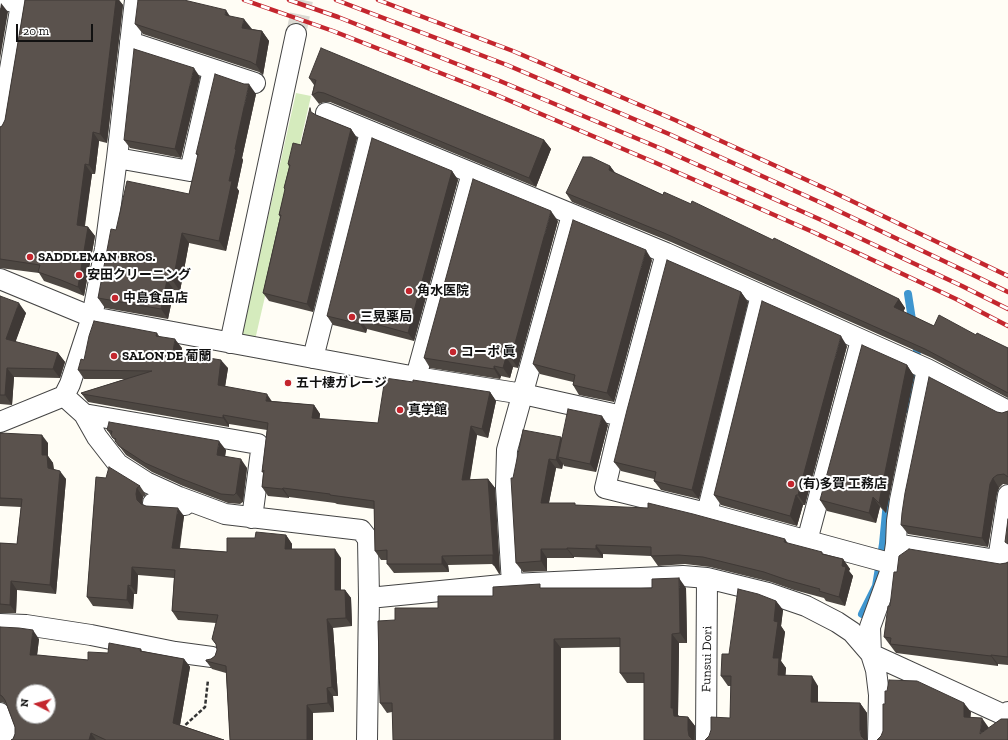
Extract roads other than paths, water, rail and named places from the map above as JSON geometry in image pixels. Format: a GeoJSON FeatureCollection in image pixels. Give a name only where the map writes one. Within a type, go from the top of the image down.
{"type":"FeatureCollection","features":[{"type":"Feature","properties":{"kind":"street"},"geometry":{"type":"LineString","coordinates":[[0,128],[21,4],[6,0]]}},
{"type":"Feature","properties":{"kind":"street"},"geometry":{"type":"LineString","coordinates":[[0,422],[64,396],[70,384],[92,317],[105,249],[135,0]]}},
{"type":"Feature","properties":{"kind":"street"},"geometry":{"type":"LineString","coordinates":[[230,343],[296,34]]}},
{"type":"Feature","properties":{"kind":"street"},"geometry":{"type":"LineString","coordinates":[[130,42],[255,83]]}},
{"type":"Feature","properties":{"kind":"street"},"geometry":{"type":"LineString","coordinates":[[117,158],[190,171],[213,70]]}},
{"type":"Feature","properties":{"kind":"street"},"geometry":{"type":"LineString","coordinates":[[326,114],[666,253],[761,294],[927,369],[1008,411]]}},
{"type":"Feature","properties":{"kind":"street"},"geometry":{"type":"LineString","coordinates":[[313,358],[370,132]]}},
{"type":"Feature","properties":{"kind":"street"},"geometry":{"type":"LineString","coordinates":[[416,377],[472,173]]}},
{"type":"Feature","properties":{"kind":"street"},"geometry":{"type":"LineString","coordinates":[[512,584],[506,488],[507,450],[572,215]]}},
{"type":"Feature","properties":{"kind":"street"},"geometry":{"type":"LineString","coordinates":[[666,253],[622,416],[605,488],[707,513],[893,564]]}},
{"type":"Feature","properties":{"kind":"street"},"geometry":{"type":"LineString","coordinates":[[0,279],[92,317],[416,377],[523,394],[622,416]]}},
{"type":"Feature","properties":{"kind":"street"},"geometry":{"type":"LineString","coordinates":[[707,513],[761,294]]}},
{"type":"Feature","properties":{"kind":"street"},"geometry":{"type":"LineString","coordinates":[[807,541],[861,340]]}},
{"type":"Feature","properties":{"kind":"street"},"geometry":{"type":"LineString","coordinates":[[878,740],[879,695],[876,670],[871,654],[870,627],[893,564],[900,500],[927,369]]}},
{"type":"Feature","properties":{"kind":"street"},"geometry":{"type":"LineString","coordinates":[[64,396],[84,414],[97,437],[118,464],[146,482],[179,497],[225,514],[361,530],[368,539],[369,598],[367,740]]}},
{"type":"Feature","properties":{"kind":"street"},"geometry":{"type":"LineString","coordinates":[[84,414],[258,444],[261,451],[252,518]]}},
{"type":"Feature","properties":{"kind":"street"},"geometry":{"type":"LineString","coordinates":[[896,544],[1003,561],[1008,495]]}},
{"type":"Feature","properties":{"kind":"street"},"geometry":{"type":"LineString","coordinates":[[154,503],[205,507]]}},
{"type":"Feature","properties":{"kind":"street"},"geometry":{"type":"LineString","coordinates":[[369,598],[512,584],[683,576],[708,578],[768,593],[806,606],[837,622],[852,632],[871,654],[1004,715],[1008,712]]}},
{"type":"Feature","properties":{"kind":"street","name":"Funsui Dori"},"geometry":{"type":"LineString","coordinates":[[706,740],[708,578]]}},
{"type":"Feature","properties":{"kind":"street"},"geometry":{"type":"LineString","coordinates":[[0,624],[26,625],[91,635],[175,652],[212,657]]}},
{"type":"Feature","properties":{"kind":"street"},"geometry":{"type":"LineString","coordinates":[[0,713],[10,740]]}},
{"type":"Feature","properties":{"kind":"waterway"},"geometry":{"type":"LineString","coordinates":[[908,294],[913,326]]}},
{"type":"Feature","properties":{"kind":"waterway"},"geometry":{"type":"LineString","coordinates":[[907,409],[913,383],[917,350],[915,341]]}},
{"type":"Feature","properties":{"kind":"waterway"},"geometry":{"type":"LineString","coordinates":[[862,614],[876,586],[883,544],[887,502]]}},
{"type":"Feature","properties":{"kind":"tunnel"},"geometry":{"type":"LineString","coordinates":[[296,34],[303,0]]}},
{"type":"Feature","properties":{"kind":"railway"},"geometry":{"type":"LineString","coordinates":[[244,0],[333,31],[494,94],[656,163],[813,232],[956,299],[1008,326]]}},
{"type":"Feature","properties":{"kind":"railway"},"geometry":{"type":"LineString","coordinates":[[289,0],[338,17],[500,81],[662,149],[819,219],[1008,309]]}},
{"type":"Feature","properties":{"kind":"railway"},"geometry":{"type":"LineString","coordinates":[[336,0],[507,65],[669,134],[826,205],[1008,292]]}},
{"type":"Feature","properties":{"kind":"railway"},"geometry":{"type":"LineString","coordinates":[[378,0],[513,51],[675,120],[833,192],[1008,276]]}},
{"type":"Feature","properties":{"kind":"place","name":"SADDLEMAN BROS."},"geometry":{"type":"Point","coordinates":[30,257]}},
{"type":"Feature","properties":{"kind":"place","name":"安田クリーニング"},"geometry":{"type":"Point","coordinates":[79,275]}},
{"type":"Feature","properties":{"kind":"place","name":"角水医院"},"geometry":{"type":"Point","coordinates":[409,291]}},
{"type":"Feature","properties":{"kind":"place","name":"中島食品店"},"geometry":{"type":"Point","coordinates":[115,298]}},
{"type":"Feature","properties":{"kind":"place","name":"三晃薬局"},"geometry":{"type":"Point","coordinates":[352,317]}},
{"type":"Feature","properties":{"kind":"place","name":"コーポ 眞"},"geometry":{"type":"Point","coordinates":[453,352]}},
{"type":"Feature","properties":{"kind":"place","name":"SALON DE 葡蘭"},"geometry":{"type":"Point","coordinates":[114,356]}},
{"type":"Feature","properties":{"kind":"place","name":"五十棲ガレージ"},"geometry":{"type":"Point","coordinates":[288,383]}},
{"type":"Feature","properties":{"kind":"place","name":"真学館"},"geometry":{"type":"Point","coordinates":[400,410]}},
{"type":"Feature","properties":{"kind":"place","name":"(有)多賀 工務店"},"geometry":{"type":"Point","coordinates":[791,484]}}]}
